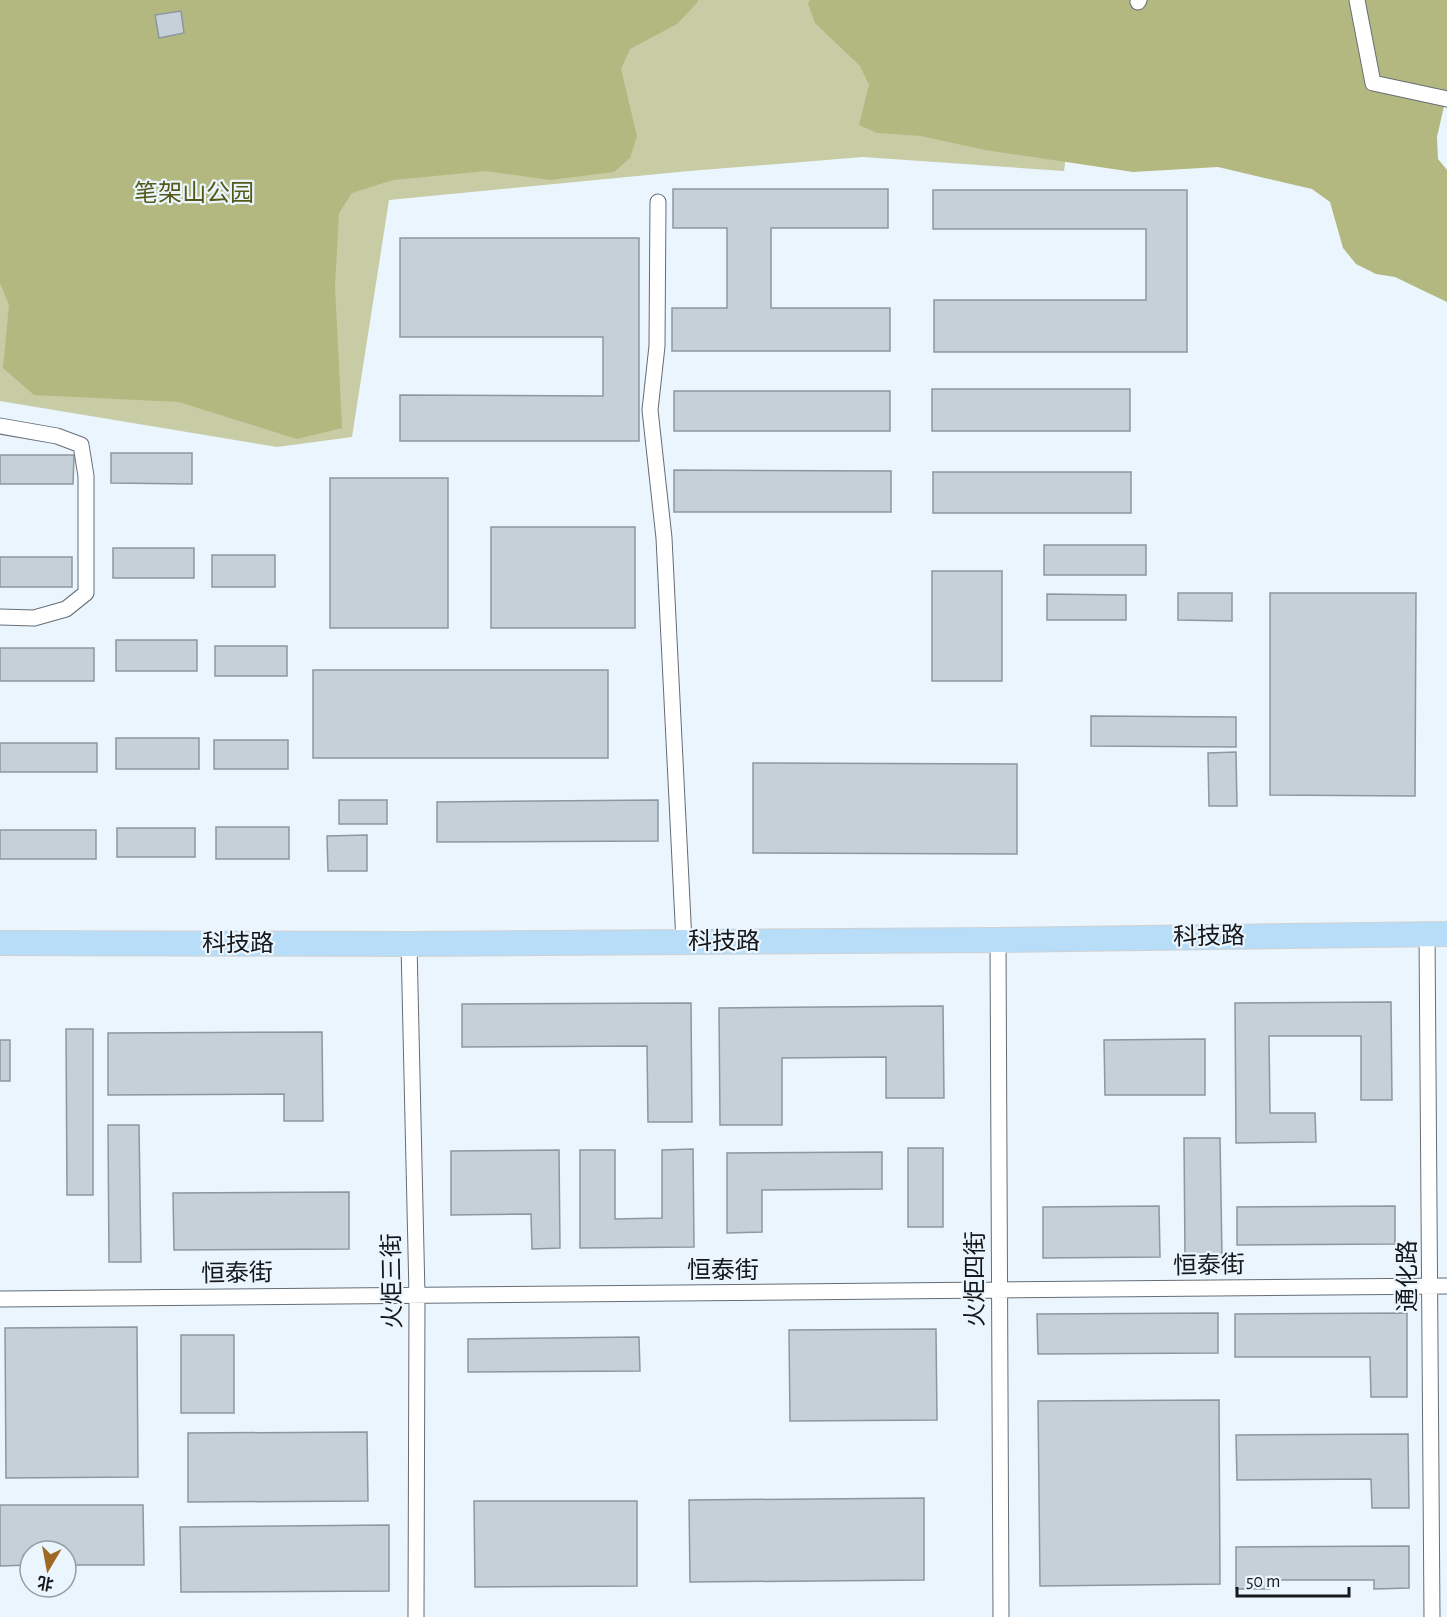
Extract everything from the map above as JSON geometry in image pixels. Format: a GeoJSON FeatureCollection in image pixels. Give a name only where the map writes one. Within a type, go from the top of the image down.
{"type":"FeatureCollection","features":[{"type":"Feature","properties":{"kind":"main road","name":"科技路"},"geometry":{"type":"LineString","coordinates":[[0,943],[409,944],[1437,934]]}},
{"type":"Feature","properties":{"kind":"street"},"geometry":{"type":"LineString","coordinates":[[1357,0],[1373,83],[1447,99]]}},
{"type":"Feature","properties":{"kind":"street"},"geometry":{"type":"LineString","coordinates":[[658,202],[657,346],[650,410],[664,538],[684,942]]}},
{"type":"Feature","properties":{"kind":"street"},"geometry":{"type":"LineString","coordinates":[[0,426],[57,436],[81,445],[86,476],[86,593],[66,609],[34,618],[0,617]]}},
{"type":"Feature","properties":{"kind":"street","name":"通化路"},"geometry":{"type":"LineString","coordinates":[[1432,1617],[1430,1286],[1437,934]]}},
{"type":"Feature","properties":{"kind":"street","name":"火炬四街"},"geometry":{"type":"LineString","coordinates":[[998,940],[1001,1617]]}},
{"type":"Feature","properties":{"kind":"street","name":"火炬三街"},"geometry":{"type":"LineString","coordinates":[[409,944],[417,1295],[416,1617]]}},
{"type":"Feature","properties":{"kind":"street","name":"恒泰街"},"geometry":{"type":"LineString","coordinates":[[0,1299],[1447,1286]]}},
{"type":"Feature","properties":{"kind":"green space","name":"笔架山公园"},"geometry":{"type":"Polygon","coordinates":[[[0,0],[1087,0],[1064,171],[863,157],[389,200],[352,437],[277,447],[0,401],[0,0]]]}},
{"type":"Feature","properties":{"kind":"green space","name":"笔架山公园"},"geometry":{"type":"Polygon","coordinates":[[[0,0],[698,0],[677,24],[630,49],[621,69],[637,136],[630,158],[614,172],[550,180],[486,171],[393,180],[352,193],[339,213],[335,286],[342,428],[297,439],[179,402],[34,395],[3,368],[9,305],[0,283],[0,0]]]}},
{"type":"Feature","properties":{"kind":"green space"},"geometry":{"type":"Polygon","coordinates":[[[810,0],[1447,0],[1447,93],[1437,137],[1438,159],[1447,170],[1447,302],[1395,277],[1376,274],[1356,264],[1343,248],[1330,202],[1312,189],[1218,167],[1133,172],[985,150],[921,136],[877,133],[859,125],[869,85],[860,66],[815,23],[808,4],[810,0]]]}},
{"type":"Feature","properties":{"kind":"building"},"geometry":{"type":"Polygon","coordinates":[[[181,11],[184,33],[159,38],[155,15],[181,11]]]}},
{"type":"Feature","properties":{"kind":"building"},"geometry":{"type":"Polygon","coordinates":[[[673,189],[888,189],[888,228],[771,228],[771,308],[890,308],[890,351],[672,351],[672,308],[727,308],[727,228],[673,228],[673,189]]]}},
{"type":"Feature","properties":{"kind":"building"},"geometry":{"type":"Polygon","coordinates":[[[933,190],[1187,190],[1187,352],[934,352],[934,300],[1146,300],[1146,229],[933,229],[933,190]]]}},
{"type":"Feature","properties":{"kind":"building"},"geometry":{"type":"Polygon","coordinates":[[[400,238],[639,238],[639,441],[400,441],[400,395],[603,396],[603,337],[400,337],[400,238]]]}},
{"type":"Feature","properties":{"kind":"building"},"geometry":{"type":"Polygon","coordinates":[[[932,389],[1130,389],[1130,431],[932,431],[932,389]]]}},
{"type":"Feature","properties":{"kind":"building"},"geometry":{"type":"Polygon","coordinates":[[[674,391],[890,391],[890,431],[674,431],[674,391]]]}},
{"type":"Feature","properties":{"kind":"building"},"geometry":{"type":"Polygon","coordinates":[[[111,453],[192,453],[192,484],[111,483],[111,453]]]}},
{"type":"Feature","properties":{"kind":"building"},"geometry":{"type":"Polygon","coordinates":[[[0,455],[74,455],[73,484],[0,484],[0,455]]]}},
{"type":"Feature","properties":{"kind":"building"},"geometry":{"type":"Polygon","coordinates":[[[674,470],[891,471],[891,512],[674,512],[674,470]]]}},
{"type":"Feature","properties":{"kind":"building"},"geometry":{"type":"Polygon","coordinates":[[[933,472],[1131,472],[1131,513],[933,513],[933,472]]]}},
{"type":"Feature","properties":{"kind":"building"},"geometry":{"type":"Polygon","coordinates":[[[330,478],[448,478],[448,628],[330,628],[330,478]]]}},
{"type":"Feature","properties":{"kind":"building"},"geometry":{"type":"Polygon","coordinates":[[[491,527],[635,527],[635,628],[491,628],[491,527]]]}},
{"type":"Feature","properties":{"kind":"building"},"geometry":{"type":"Polygon","coordinates":[[[1044,545],[1146,545],[1146,575],[1044,575],[1044,545]]]}},
{"type":"Feature","properties":{"kind":"building"},"geometry":{"type":"Polygon","coordinates":[[[113,548],[194,548],[194,578],[113,578],[113,548]]]}},
{"type":"Feature","properties":{"kind":"building"},"geometry":{"type":"Polygon","coordinates":[[[212,555],[275,555],[275,587],[212,587],[212,555]]]}},
{"type":"Feature","properties":{"kind":"building"},"geometry":{"type":"Polygon","coordinates":[[[0,557],[72,557],[72,587],[0,587],[0,557]]]}},
{"type":"Feature","properties":{"kind":"building"},"geometry":{"type":"Polygon","coordinates":[[[932,571],[1002,571],[1002,681],[932,681],[932,571]]]}},
{"type":"Feature","properties":{"kind":"building"},"geometry":{"type":"Polygon","coordinates":[[[1178,593],[1232,593],[1232,621],[1178,620],[1178,593]]]}},
{"type":"Feature","properties":{"kind":"building"},"geometry":{"type":"Polygon","coordinates":[[[1270,593],[1416,593],[1415,796],[1270,795],[1270,593]]]}},
{"type":"Feature","properties":{"kind":"building"},"geometry":{"type":"Polygon","coordinates":[[[1047,594],[1126,595],[1126,620],[1047,620],[1047,594]]]}},
{"type":"Feature","properties":{"kind":"building"},"geometry":{"type":"Polygon","coordinates":[[[116,640],[197,640],[197,671],[116,671],[116,640]]]}},
{"type":"Feature","properties":{"kind":"building"},"geometry":{"type":"Polygon","coordinates":[[[215,646],[287,646],[287,676],[215,676],[215,646]]]}},
{"type":"Feature","properties":{"kind":"building"},"geometry":{"type":"Polygon","coordinates":[[[0,648],[94,648],[94,681],[0,681],[0,648]]]}},
{"type":"Feature","properties":{"kind":"building"},"geometry":{"type":"Polygon","coordinates":[[[313,670],[608,670],[608,758],[313,758],[313,670]]]}},
{"type":"Feature","properties":{"kind":"building"},"geometry":{"type":"Polygon","coordinates":[[[1091,716],[1236,717],[1236,747],[1091,746],[1091,716]]]}},
{"type":"Feature","properties":{"kind":"building"},"geometry":{"type":"Polygon","coordinates":[[[116,738],[199,738],[199,769],[116,769],[116,738]]]}},
{"type":"Feature","properties":{"kind":"building"},"geometry":{"type":"Polygon","coordinates":[[[214,740],[288,740],[288,769],[214,769],[214,740]]]}},
{"type":"Feature","properties":{"kind":"building"},"geometry":{"type":"Polygon","coordinates":[[[0,743],[97,743],[97,772],[0,772],[0,743]]]}},
{"type":"Feature","properties":{"kind":"building"},"geometry":{"type":"Polygon","coordinates":[[[1236,752],[1237,806],[1209,806],[1208,753],[1236,752]]]}},
{"type":"Feature","properties":{"kind":"building"},"geometry":{"type":"Polygon","coordinates":[[[753,763],[1017,764],[1017,854],[753,853],[753,763]]]}},
{"type":"Feature","properties":{"kind":"building"},"geometry":{"type":"Polygon","coordinates":[[[339,800],[387,800],[387,824],[339,824],[339,800]]]}},
{"type":"Feature","properties":{"kind":"building"},"geometry":{"type":"Polygon","coordinates":[[[658,800],[658,841],[437,842],[437,802],[658,800]]]}},
{"type":"Feature","properties":{"kind":"building"},"geometry":{"type":"Polygon","coordinates":[[[216,827],[289,827],[289,859],[216,859],[216,827]]]}},
{"type":"Feature","properties":{"kind":"building"},"geometry":{"type":"Polygon","coordinates":[[[117,828],[195,828],[195,857],[117,857],[117,828]]]}},
{"type":"Feature","properties":{"kind":"building"},"geometry":{"type":"Polygon","coordinates":[[[0,830],[96,830],[96,859],[0,859],[0,830]]]}},
{"type":"Feature","properties":{"kind":"building"},"geometry":{"type":"Polygon","coordinates":[[[367,835],[367,871],[328,871],[327,836],[367,835]]]}},
{"type":"Feature","properties":{"kind":"building"},"geometry":{"type":"Polygon","coordinates":[[[1391,1002],[1392,1100],[1361,1100],[1361,1036],[1269,1036],[1270,1113],[1315,1113],[1316,1142],[1236,1143],[1235,1003],[1391,1002]]]}},
{"type":"Feature","properties":{"kind":"building"},"geometry":{"type":"Polygon","coordinates":[[[691,1003],[692,1122],[648,1122],[647,1046],[462,1047],[462,1004],[691,1003]]]}},
{"type":"Feature","properties":{"kind":"building"},"geometry":{"type":"Polygon","coordinates":[[[943,1006],[944,1098],[886,1098],[886,1057],[782,1058],[782,1125],[720,1125],[719,1008],[943,1006]]]}},
{"type":"Feature","properties":{"kind":"building"},"geometry":{"type":"Polygon","coordinates":[[[66,1029],[93,1029],[93,1195],[67,1195],[66,1029]]]}},
{"type":"Feature","properties":{"kind":"building"},"geometry":{"type":"Polygon","coordinates":[[[322,1032],[323,1121],[284,1121],[284,1094],[108,1095],[108,1033],[322,1032]]]}},
{"type":"Feature","properties":{"kind":"building"},"geometry":{"type":"Polygon","coordinates":[[[1205,1039],[1205,1095],[1105,1095],[1104,1040],[1205,1039]]]}},
{"type":"Feature","properties":{"kind":"building"},"geometry":{"type":"Polygon","coordinates":[[[0,1040],[10,1040],[10,1081],[0,1081],[0,1040]]]}},
{"type":"Feature","properties":{"kind":"building"},"geometry":{"type":"Polygon","coordinates":[[[108,1125],[139,1125],[141,1262],[109,1262],[108,1125]]]}},
{"type":"Feature","properties":{"kind":"building"},"geometry":{"type":"Polygon","coordinates":[[[1184,1138],[1220,1138],[1222,1257],[1185,1257],[1184,1138]]]}},
{"type":"Feature","properties":{"kind":"building"},"geometry":{"type":"Polygon","coordinates":[[[908,1148],[943,1148],[943,1227],[908,1227],[908,1148]]]}},
{"type":"Feature","properties":{"kind":"building"},"geometry":{"type":"Polygon","coordinates":[[[693,1149],[694,1247],[580,1248],[580,1150],[615,1150],[615,1219],[662,1218],[662,1150],[693,1149]]]}},
{"type":"Feature","properties":{"kind":"building"},"geometry":{"type":"Polygon","coordinates":[[[559,1150],[560,1248],[532,1249],[531,1214],[451,1215],[451,1151],[559,1150]]]}},
{"type":"Feature","properties":{"kind":"building"},"geometry":{"type":"Polygon","coordinates":[[[882,1152],[882,1189],[762,1190],[762,1232],[727,1233],[727,1153],[882,1152]]]}},
{"type":"Feature","properties":{"kind":"building"},"geometry":{"type":"Polygon","coordinates":[[[349,1192],[349,1249],[174,1250],[173,1193],[349,1192]]]}},
{"type":"Feature","properties":{"kind":"building"},"geometry":{"type":"Polygon","coordinates":[[[1159,1206],[1160,1257],[1043,1258],[1043,1207],[1159,1206]]]}},
{"type":"Feature","properties":{"kind":"building"},"geometry":{"type":"Polygon","coordinates":[[[1395,1206],[1395,1244],[1237,1245],[1237,1207],[1395,1206]]]}},
{"type":"Feature","properties":{"kind":"building"},"geometry":{"type":"Polygon","coordinates":[[[1218,1313],[1218,1353],[1038,1354],[1037,1314],[1218,1313]]]}},
{"type":"Feature","properties":{"kind":"building"},"geometry":{"type":"Polygon","coordinates":[[[1407,1313],[1407,1397],[1371,1397],[1370,1357],[1235,1357],[1235,1314],[1407,1313]]]}},
{"type":"Feature","properties":{"kind":"building"},"geometry":{"type":"Polygon","coordinates":[[[137,1327],[138,1477],[6,1478],[5,1328],[137,1327]]]}},
{"type":"Feature","properties":{"kind":"building"},"geometry":{"type":"Polygon","coordinates":[[[936,1329],[937,1420],[790,1421],[789,1330],[936,1329]]]}},
{"type":"Feature","properties":{"kind":"building"},"geometry":{"type":"Polygon","coordinates":[[[181,1335],[234,1335],[234,1413],[181,1413],[181,1335]]]}},
{"type":"Feature","properties":{"kind":"building"},"geometry":{"type":"Polygon","coordinates":[[[639,1337],[640,1371],[468,1372],[468,1339],[639,1337]]]}},
{"type":"Feature","properties":{"kind":"building"},"geometry":{"type":"Polygon","coordinates":[[[1219,1400],[1220,1584],[1040,1586],[1038,1401],[1219,1400]]]}},
{"type":"Feature","properties":{"kind":"building"},"geometry":{"type":"Polygon","coordinates":[[[367,1432],[368,1501],[188,1502],[188,1433],[367,1432]]]}},
{"type":"Feature","properties":{"kind":"building"},"geometry":{"type":"Polygon","coordinates":[[[1408,1434],[1409,1508],[1372,1508],[1371,1479],[1237,1480],[1236,1435],[1408,1434]]]}},
{"type":"Feature","properties":{"kind":"building"},"geometry":{"type":"Polygon","coordinates":[[[924,1498],[924,1580],[690,1582],[689,1500],[924,1498]]]}},
{"type":"Feature","properties":{"kind":"building"},"geometry":{"type":"Polygon","coordinates":[[[474,1501],[637,1501],[637,1586],[475,1587],[474,1501]]]}},
{"type":"Feature","properties":{"kind":"building"},"geometry":{"type":"Polygon","coordinates":[[[0,1505],[143,1505],[144,1565],[78,1565],[78,1539],[18,1539],[18,1565],[0,1566],[0,1505]]]}},
{"type":"Feature","properties":{"kind":"building"},"geometry":{"type":"Polygon","coordinates":[[[389,1525],[389,1591],[181,1592],[180,1527],[389,1525]]]}},
{"type":"Feature","properties":{"kind":"building"},"geometry":{"type":"Polygon","coordinates":[[[1409,1546],[1409,1588],[1374,1589],[1374,1580],[1270,1580],[1270,1589],[1236,1589],[1236,1547],[1409,1546]]]}}]}
